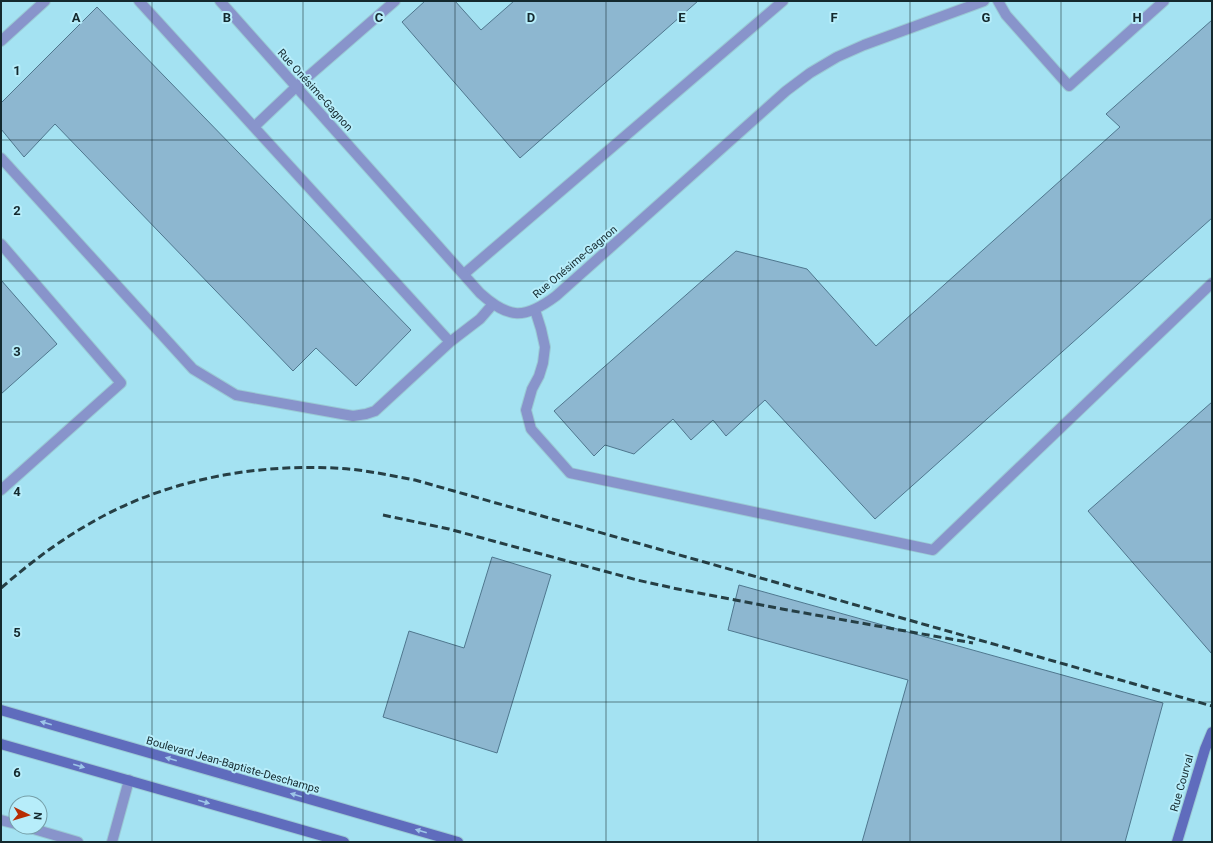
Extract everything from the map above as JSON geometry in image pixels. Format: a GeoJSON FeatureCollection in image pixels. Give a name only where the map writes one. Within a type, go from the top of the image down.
{"type":"FeatureCollection","features":[{"type":"Feature","properties":{"kind":"street"},"geometry":{"type":"LineString","coordinates":[[1,41],[45,1]]}},
{"type":"Feature","properties":{"kind":"street"},"geometry":{"type":"LineString","coordinates":[[139,1],[450,342]]}},
{"type":"Feature","properties":{"kind":"street","name":"Rue Onésime-Gagnon"},"geometry":{"type":"LineString","coordinates":[[220,1],[480,293],[493,304],[516,313],[525,313],[535,310],[547,303],[566,288],[786,91],[810,73],[837,57],[864,45],[984,1]]}},
{"type":"Feature","properties":{"kind":"street"},"geometry":{"type":"LineString","coordinates":[[254,127],[296,87],[395,1]]}},
{"type":"Feature","properties":{"kind":"street"},"geometry":{"type":"LineString","coordinates":[[464,274],[783,1]]}},
{"type":"Feature","properties":{"kind":"street"},"geometry":{"type":"LineString","coordinates":[[998,1],[1006,15],[1069,86],[1164,1]]}},
{"type":"Feature","properties":{"kind":"street"},"geometry":{"type":"LineString","coordinates":[[1,158],[193,369],[236,395],[353,416],[375,411],[450,342],[480,319],[493,304]]}},
{"type":"Feature","properties":{"kind":"street"},"geometry":{"type":"LineString","coordinates":[[1,244],[121,383],[1,490]]}},
{"type":"Feature","properties":{"kind":"street"},"geometry":{"type":"LineString","coordinates":[[535,310],[545,347],[543,363],[539,376],[532,389],[526,410],[531,429],[570,474],[933,550],[1212,283]]}},
{"type":"Feature","properties":{"kind":"street","name":"Boulevard Jean-Baptiste-Deschamps"},"geometry":{"type":"LineString","coordinates":[[1,710],[458,842]]}},
{"type":"Feature","properties":{"kind":"street","name":"Rue Courval"},"geometry":{"type":"LineString","coordinates":[[1177,842],[1205,749],[1212,732]]}},
{"type":"Feature","properties":{"kind":"street"},"geometry":{"type":"LineString","coordinates":[[1,744],[344,842]]}},
{"type":"Feature","properties":{"kind":"street"},"geometry":{"type":"LineString","coordinates":[[112,842],[129,780]]}},
{"type":"Feature","properties":{"kind":"street"},"geometry":{"type":"LineString","coordinates":[[48,833],[78,842]]}},
{"type":"Feature","properties":{"kind":"shaded area"},"geometry":{"type":"Polygon","coordinates":[[[1,1],[1212,1],[1212,842],[1,842],[1,1]]]}},
{"type":"Feature","properties":{"kind":"building"},"geometry":{"type":"Polygon","coordinates":[[[425,1],[455,1],[481,30],[514,1],[698,1],[520,158],[402,22],[425,1]]]}},
{"type":"Feature","properties":{"kind":"building"},"geometry":{"type":"Polygon","coordinates":[[[97,7],[411,330],[356,386],[316,348],[293,371],[55,124],[24,157],[1,129],[1,103],[97,7]]]}},
{"type":"Feature","properties":{"kind":"building"},"geometry":{"type":"Polygon","coordinates":[[[1212,20],[1212,218],[875,519],[765,400],[726,436],[713,420],[691,440],[673,419],[634,454],[605,445],[594,456],[554,411],[736,251],[807,269],[876,346],[1120,127],[1106,114],[1212,20]]]}},
{"type":"Feature","properties":{"kind":"building"},"geometry":{"type":"Polygon","coordinates":[[[1,280],[57,344],[1,394],[1,280]]]}},
{"type":"Feature","properties":{"kind":"building"},"geometry":{"type":"Polygon","coordinates":[[[1212,402],[1212,654],[1088,511],[1212,402]]]}},
{"type":"Feature","properties":{"kind":"building"},"geometry":{"type":"Polygon","coordinates":[[[492,557],[551,575],[497,753],[383,717],[409,631],[464,648],[492,557]]]}},
{"type":"Feature","properties":{"kind":"building"},"geometry":{"type":"Polygon","coordinates":[[[739,585],[1163,703],[1125,842],[862,842],[908,680],[728,630],[739,585]]]}},
{"type":"Feature","properties":{"kind":"railway"},"geometry":{"type":"LineString","coordinates":[[1,588],[22,570],[66,538],[89,524],[117,509],[176,486],[207,478],[271,469],[302,467],[334,468],[374,472],[415,480],[1212,706]]}},
{"type":"Feature","properties":{"kind":"railway"},"geometry":{"type":"LineString","coordinates":[[383,515],[449,529],[637,580],[673,588],[973,643]]}}]}
